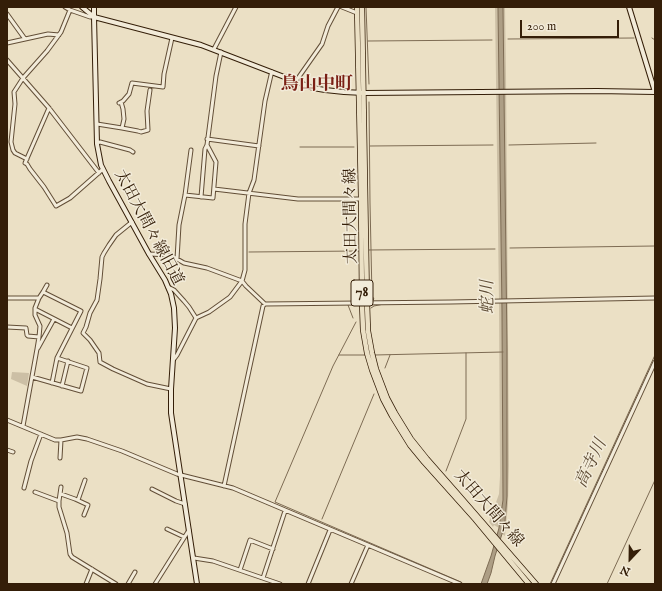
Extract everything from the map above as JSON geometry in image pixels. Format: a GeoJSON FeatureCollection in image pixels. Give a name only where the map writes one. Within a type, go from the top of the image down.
{"type":"FeatureCollection","features":[{"type":"Feature","properties":{"kind":"main road","name":"太田大間々線"},"geometry":{"type":"LineString","coordinates":[[357,7],[365,199],[364,303]]}},
{"type":"Feature","properties":{"kind":"main road","name":"太田大間々線"},"geometry":{"type":"LineString","coordinates":[[362,7],[361,199],[364,303],[372,353],[381,383],[395,413],[411,439],[502,548],[529,584]]}},
{"type":"Feature","properties":{"kind":"main road","name":"太田大間々線"},"geometry":{"type":"LineString","coordinates":[[502,548],[536,584]]}},
{"type":"Feature","properties":{"kind":"street"},"geometry":{"type":"LineString","coordinates":[[65,7],[90,17],[192,42],[214,49],[313,88],[325,90],[361,93],[655,92],[629,7]]}},
{"type":"Feature","properties":{"kind":"street"},"geometry":{"type":"LineString","coordinates":[[82,7],[94,17]]}},
{"type":"Feature","properties":{"kind":"street","name":"太田大間々線旧道"},"geometry":{"type":"LineString","coordinates":[[94,7],[97,142],[99,155],[108,179],[168,287],[173,300],[175,315],[171,413],[197,584]]}},
{"type":"Feature","properties":{"kind":"street"},"geometry":{"type":"LineString","coordinates":[[214,49],[236,7]]}},
{"type":"Feature","properties":{"kind":"street"},"geometry":{"type":"LineString","coordinates":[[296,81],[322,44],[328,26],[338,7]]}},
{"type":"Feature","properties":{"kind":"street"},"geometry":{"type":"LineString","coordinates":[[342,7],[357,13]]}},
{"type":"Feature","properties":{"kind":"street"},"geometry":{"type":"LineString","coordinates":[[27,159],[15,153],[10,139],[15,104],[13,94],[23,78],[44,55],[59,35],[70,10]]}},
{"type":"Feature","properties":{"kind":"street"},"geometry":{"type":"LineString","coordinates":[[7,14],[25,39]]}},
{"type":"Feature","properties":{"kind":"street"},"geometry":{"type":"LineString","coordinates":[[7,43],[48,34],[59,35]]}},
{"type":"Feature","properties":{"kind":"street"},"geometry":{"type":"LineString","coordinates":[[122,128],[124,112],[120,103],[129,94],[132,83],[163,87],[164,74],[172,38]]}},
{"type":"Feature","properties":{"kind":"street"},"geometry":{"type":"LineString","coordinates":[[201,197],[205,149],[207,145],[216,76],[221,52]]}},
{"type":"Feature","properties":{"kind":"street"},"geometry":{"type":"LineString","coordinates":[[7,60],[49,108],[99,173]]}},
{"type":"Feature","properties":{"kind":"street"},"geometry":{"type":"LineString","coordinates":[[174,359],[196,318],[209,312],[230,297],[242,281],[245,270],[245,224],[250,193],[254,180],[265,101],[272,72]]}},
{"type":"Feature","properties":{"kind":"street"},"geometry":{"type":"LineString","coordinates":[[97,124],[141,132],[148,130],[147,111],[150,90]]}},
{"type":"Feature","properties":{"kind":"street"},"geometry":{"type":"LineString","coordinates":[[49,108],[25,163],[56,206],[70,198],[103,169]]}},
{"type":"Feature","properties":{"kind":"street"},"geometry":{"type":"LineString","coordinates":[[207,139],[259,146]]}},
{"type":"Feature","properties":{"kind":"street"},"geometry":{"type":"LineString","coordinates":[[97,142],[133,152]]}},
{"type":"Feature","properties":{"kind":"street"},"geometry":{"type":"LineString","coordinates":[[185,195],[213,198],[216,162],[207,145]]}},
{"type":"Feature","properties":{"kind":"street"},"geometry":{"type":"LineString","coordinates":[[177,259],[179,225],[192,150]]}},
{"type":"Feature","properties":{"kind":"street"},"geometry":{"type":"LineString","coordinates":[[214,189],[298,199],[361,199]]}},
{"type":"Feature","properties":{"kind":"street"},"geometry":{"type":"LineString","coordinates":[[132,222],[116,235],[102,257],[97,300],[83,334],[90,340],[99,353],[100,362],[147,384],[171,389]]}},
{"type":"Feature","properties":{"kind":"street"},"geometry":{"type":"LineString","coordinates":[[149,254],[170,255],[184,263],[207,268],[242,281],[265,304],[655,298]]}},
{"type":"Feature","properties":{"kind":"street"},"geometry":{"type":"LineString","coordinates":[[23,426],[38,349],[40,326],[35,314],[35,309],[39,298],[47,285]]}},
{"type":"Feature","properties":{"kind":"street"},"geometry":{"type":"LineString","coordinates":[[168,287],[174,290],[184,301],[196,318]]}},
{"type":"Feature","properties":{"kind":"street"},"geometry":{"type":"LineString","coordinates":[[43,292],[81,311],[57,358],[52,383]]}},
{"type":"Feature","properties":{"kind":"street"},"geometry":{"type":"LineString","coordinates":[[7,298],[39,298]]}},
{"type":"Feature","properties":{"kind":"street"},"geometry":{"type":"LineString","coordinates":[[224,486],[263,306],[265,304]]}},
{"type":"Feature","properties":{"kind":"street"},"geometry":{"type":"LineString","coordinates":[[35,309],[72,328]]}},
{"type":"Feature","properties":{"kind":"street"},"geometry":{"type":"LineString","coordinates":[[38,349],[54,319]]}},
{"type":"Feature","properties":{"kind":"street"},"geometry":{"type":"LineString","coordinates":[[7,327],[26,328],[28,336],[39,337]]}},
{"type":"Feature","properties":{"kind":"street"},"geometry":{"type":"LineString","coordinates":[[32,377],[81,391],[87,368],[57,358]]}},
{"type":"Feature","properties":{"kind":"street"},"geometry":{"type":"LineString","coordinates":[[62,386],[68,361]]}},
{"type":"Feature","properties":{"kind":"street"},"geometry":{"type":"LineString","coordinates":[[553,584],[655,362]]}},
{"type":"Feature","properties":{"kind":"street"},"geometry":{"type":"LineString","coordinates":[[7,420],[55,440],[77,438],[87,439],[122,451],[181,475],[234,488],[285,511],[460,584]]}},
{"type":"Feature","properties":{"kind":"street"},"geometry":{"type":"LineString","coordinates":[[24,488],[31,461],[41,434]]}},
{"type":"Feature","properties":{"kind":"street"},"geometry":{"type":"LineString","coordinates":[[60,458],[61,440]]}},
{"type":"Feature","properties":{"kind":"street"},"geometry":{"type":"LineString","coordinates":[[7,450],[13,452]]}},
{"type":"Feature","properties":{"kind":"street"},"geometry":{"type":"LineString","coordinates":[[78,500],[85,480]]}},
{"type":"Feature","properties":{"kind":"street"},"geometry":{"type":"LineString","coordinates":[[61,488],[59,507],[70,554],[72,557],[116,584]]}},
{"type":"Feature","properties":{"kind":"street"},"geometry":{"type":"LineString","coordinates":[[152,489],[185,504]]}},
{"type":"Feature","properties":{"kind":"street"},"geometry":{"type":"LineString","coordinates":[[34,492],[59,501]]}},
{"type":"Feature","properties":{"kind":"street"},"geometry":{"type":"LineString","coordinates":[[61,494],[88,505],[84,515]]}},
{"type":"Feature","properties":{"kind":"street"},"geometry":{"type":"LineString","coordinates":[[263,578],[285,511]]}},
{"type":"Feature","properties":{"kind":"street"},"geometry":{"type":"LineString","coordinates":[[167,528],[184,538]]}},
{"type":"Feature","properties":{"kind":"street"},"geometry":{"type":"LineString","coordinates":[[155,584],[189,530]]}},
{"type":"Feature","properties":{"kind":"street"},"geometry":{"type":"LineString","coordinates":[[308,584],[330,530]]}},
{"type":"Feature","properties":{"kind":"street"},"geometry":{"type":"LineString","coordinates":[[240,570],[250,540],[272,548]]}},
{"type":"Feature","properties":{"kind":"street"},"geometry":{"type":"LineString","coordinates":[[351,584],[368,545]]}},
{"type":"Feature","properties":{"kind":"street"},"geometry":{"type":"LineString","coordinates":[[194,558],[213,561],[280,584]]}},
{"type":"Feature","properties":{"kind":"street"},"geometry":{"type":"LineString","coordinates":[[86,584],[92,569]]}},
{"type":"Feature","properties":{"kind":"street"},"geometry":{"type":"LineString","coordinates":[[128,584],[135,572]]}},
{"type":"Feature","properties":{"kind":"shaded area"},"geometry":{"type":"Polygon","coordinates":[[[495,7],[498,7],[502,312],[503,500],[499,528],[494,525],[493,527],[489,522],[499,494],[500,476],[495,7]]]}},
{"type":"Feature","properties":{"kind":"shaded area"},"geometry":{"type":"Polygon","coordinates":[[[498,7],[503,7],[507,349],[507,496],[505,521],[491,573],[487,584],[481,584],[499,528],[503,500],[498,7]]]}},
{"type":"Feature","properties":{"kind":"shaded area"},"geometry":{"type":"Polygon","coordinates":[[[503,7],[505,7],[506,74],[509,465],[505,536],[502,534],[505,521],[507,496],[507,349],[503,7]]]}},
{"type":"Feature","properties":{"kind":"shaded area"},"geometry":{"type":"Polygon","coordinates":[[[12,372],[29,373],[27,386],[11,379],[12,372]]]}},
{"type":"Feature","properties":{"kind":"waterway"},"geometry":{"type":"LineString","coordinates":[[366,7],[369,84]]}},
{"type":"Feature","properties":{"kind":"waterway"},"geometry":{"type":"LineString","coordinates":[[508,39],[634,38]]}},
{"type":"Feature","properties":{"kind":"waterway"},"geometry":{"type":"LineString","coordinates":[[368,41],[492,40]]}},
{"type":"Feature","properties":{"kind":"waterway"},"geometry":{"type":"LineString","coordinates":[[369,102],[373,300]]}},
{"type":"Feature","properties":{"kind":"waterway"},"geometry":{"type":"LineString","coordinates":[[509,145],[596,143]]}},
{"type":"Feature","properties":{"kind":"waterway"},"geometry":{"type":"LineString","coordinates":[[370,146],[493,145]]}},
{"type":"Feature","properties":{"kind":"waterway"},"geometry":{"type":"LineString","coordinates":[[300,147],[354,147]]}},
{"type":"Feature","properties":{"kind":"waterway"},"geometry":{"type":"LineString","coordinates":[[510,248],[655,246]]}},
{"type":"Feature","properties":{"kind":"waterway"},"geometry":{"type":"LineString","coordinates":[[367,250],[495,249]]}},
{"type":"Feature","properties":{"kind":"waterway"},"geometry":{"type":"LineString","coordinates":[[249,252],[360,251]]}},
{"type":"Feature","properties":{"kind":"waterway","name":"蛇川"},"geometry":{"type":"LineString","coordinates":[[483,303],[493,303]]}},
{"type":"Feature","properties":{"kind":"waterway"},"geometry":{"type":"LineString","coordinates":[[371,308],[384,304]]}},
{"type":"Feature","properties":{"kind":"waterway"},"geometry":{"type":"LineString","coordinates":[[348,305],[353,318]]}},
{"type":"Feature","properties":{"kind":"waterway"},"geometry":{"type":"LineString","coordinates":[[356,322],[333,366],[275,502],[461,582]]}},
{"type":"Feature","properties":{"kind":"waterway"},"geometry":{"type":"LineString","coordinates":[[375,355],[503,352]]}},
{"type":"Feature","properties":{"kind":"waterway"},"geometry":{"type":"LineString","coordinates":[[446,471],[466,419],[466,353]]}},
{"type":"Feature","properties":{"kind":"waterway"},"geometry":{"type":"LineString","coordinates":[[339,355],[366,355]]}},
{"type":"Feature","properties":{"kind":"waterway"},"geometry":{"type":"LineString","coordinates":[[385,368],[390,355]]}},
{"type":"Feature","properties":{"kind":"waterway","name":"高寺川"},"geometry":{"type":"LineString","coordinates":[[550,584],[655,355]]}},
{"type":"Feature","properties":{"kind":"waterway"},"geometry":{"type":"LineString","coordinates":[[322,519],[374,394]]}},
{"type":"Feature","properties":{"kind":"waterway"},"geometry":{"type":"LineString","coordinates":[[607,584],[655,480]]}},
{"type":"Feature","properties":{"kind":"district","name":"鳥山中町"},"geometry":{"type":"Point","coordinates":[317,85]}}]}
